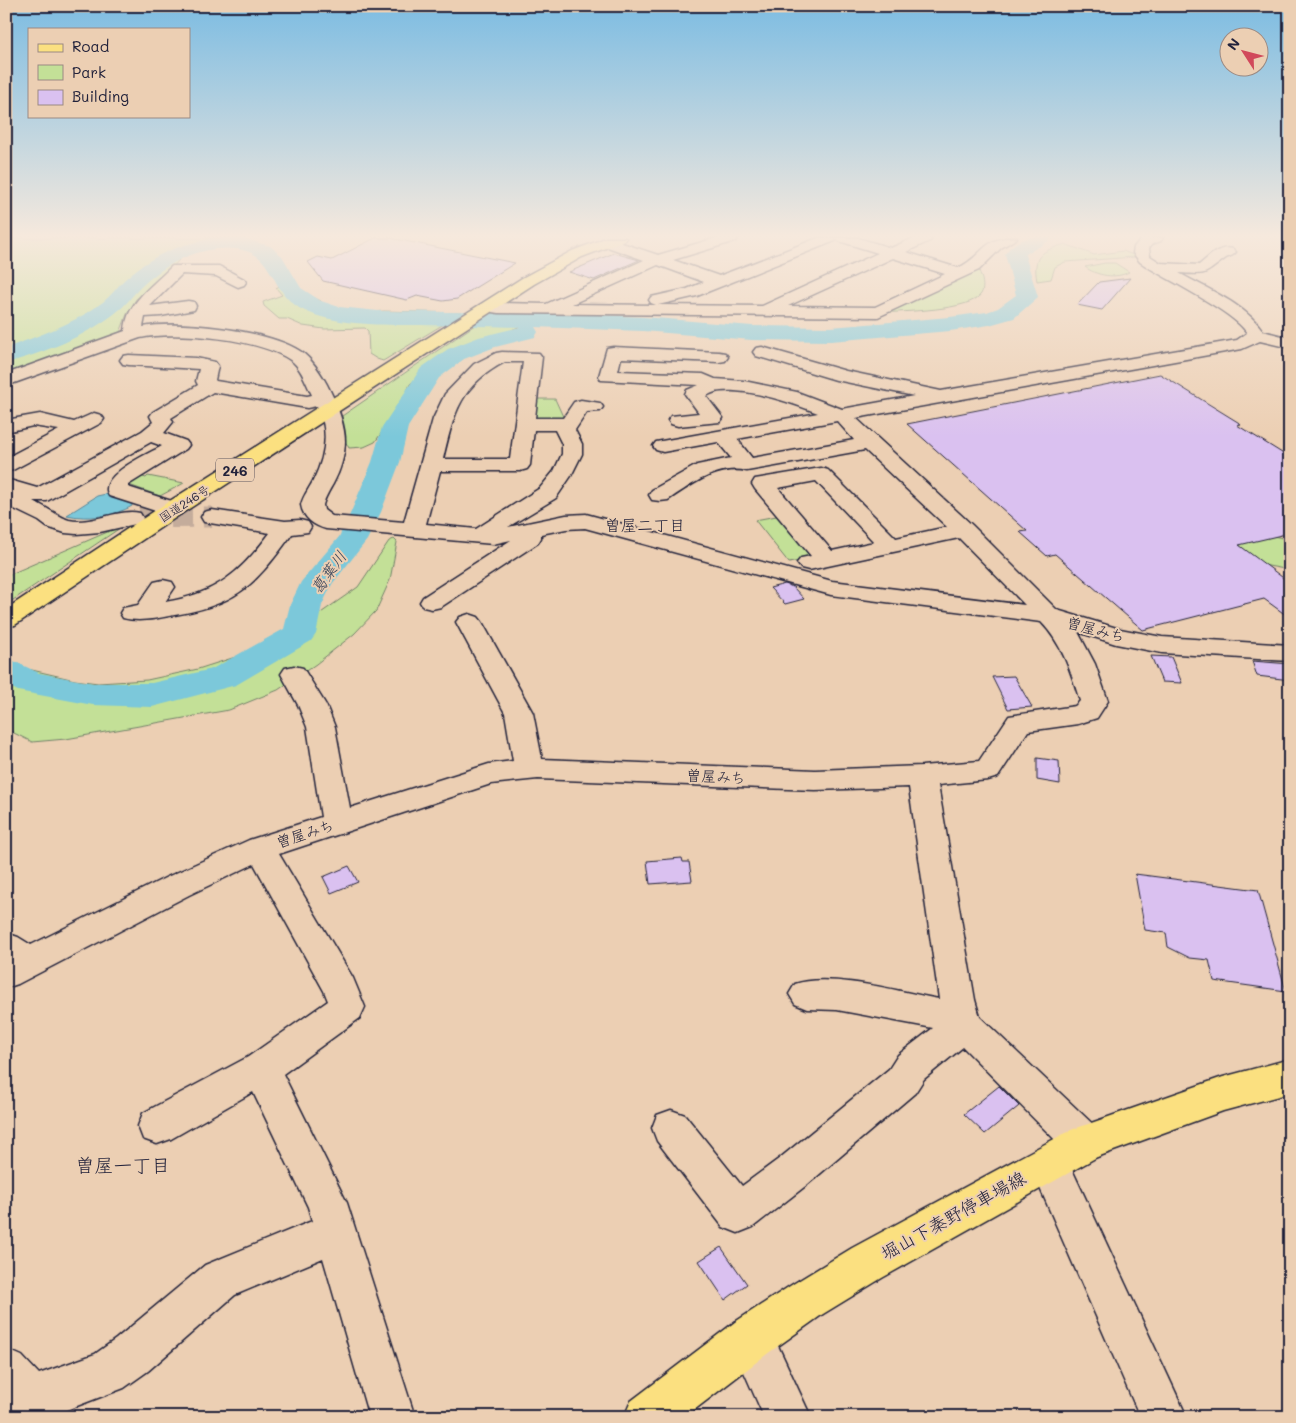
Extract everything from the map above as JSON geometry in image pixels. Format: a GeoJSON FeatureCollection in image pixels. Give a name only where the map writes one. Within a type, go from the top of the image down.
{"type":"FeatureCollection","features":[{"type":"Feature","properties":{"kind":"main road","name":"国道246号"},"geometry":{"type":"LineString","coordinates":[[10,617],[173,510],[326,404],[492,304]]}},
{"type":"Feature","properties":{"kind":"main road","name":"堀山下秦野停車場線"},"geometry":{"type":"LineString","coordinates":[[647,1417],[751,1338],[808,1299],[867,1263],[1067,1153],[1223,1094],[1290,1076]]}},
{"type":"Feature","properties":{"kind":"street"},"geometry":{"type":"LineString","coordinates":[[134,334],[133,323],[143,304]]}},
{"type":"Feature","properties":{"kind":"street"},"geometry":{"type":"LineString","coordinates":[[550,309],[554,304]]}},
{"type":"Feature","properties":{"kind":"street"},"geometry":{"type":"LineString","coordinates":[[642,311],[648,304]]}},
{"type":"Feature","properties":{"kind":"street"},"geometry":{"type":"LineString","coordinates":[[669,311],[676,304]]}},
{"type":"Feature","properties":{"kind":"street"},"geometry":{"type":"LineString","coordinates":[[760,312],[777,304]]}},
{"type":"Feature","properties":{"kind":"street"},"geometry":{"type":"LineString","coordinates":[[498,308],[878,312],[893,304]]}},
{"type":"Feature","properties":{"kind":"street"},"geometry":{"type":"LineString","coordinates":[[1220,304],[1252,327],[1257,335],[1290,343]]}},
{"type":"Feature","properties":{"kind":"street"},"geometry":{"type":"LineString","coordinates":[[138,312],[161,312],[188,306]]}},
{"type":"Feature","properties":{"kind":"street"},"geometry":{"type":"LineString","coordinates":[[6,380],[134,334],[166,329],[221,334],[270,344],[286,350],[300,360],[326,404],[337,442],[325,479],[312,506],[314,512],[326,522],[493,537],[566,522],[586,521],[831,588],[1051,616]]}},
{"type":"Feature","properties":{"kind":"street"},"geometry":{"type":"LineString","coordinates":[[663,446],[843,416],[1242,344],[1257,335]]}},
{"type":"Feature","properties":{"kind":"street"},"geometry":{"type":"LineString","coordinates":[[713,385],[721,354],[613,352],[608,376],[703,380],[713,385],[764,390],[797,398],[843,416],[869,443],[964,530],[1051,616]]}},
{"type":"Feature","properties":{"kind":"street"},"geometry":{"type":"LineString","coordinates":[[762,352],[843,376],[944,397]]}},
{"type":"Feature","properties":{"kind":"street"},"geometry":{"type":"LineString","coordinates":[[406,530],[430,465],[443,419],[452,398],[480,368],[502,357],[533,357],[520,465],[430,465]]}},
{"type":"Feature","properties":{"kind":"street"},"geometry":{"type":"LineString","coordinates":[[126,368],[130,377],[190,362],[209,366],[205,381],[210,386],[326,404]]}},
{"type":"Feature","properties":{"kind":"street"},"geometry":{"type":"LineString","coordinates":[[678,420],[713,418],[694,394],[713,385]]}},
{"type":"Feature","properties":{"kind":"street"},"geometry":{"type":"LineString","coordinates":[[8,491],[39,496],[149,435],[163,422],[160,416],[210,386]]}},
{"type":"Feature","properties":{"kind":"street"},"geometry":{"type":"LineString","coordinates":[[481,536],[489,528],[548,493],[564,472],[572,454],[572,444],[565,430],[580,406],[593,407]]}},
{"type":"Feature","properties":{"kind":"street"},"geometry":{"type":"LineString","coordinates":[[6,466],[94,419]]}},
{"type":"Feature","properties":{"kind":"street"},"geometry":{"type":"LineString","coordinates":[[6,426],[34,420],[51,420],[74,428]]}},
{"type":"Feature","properties":{"kind":"street"},"geometry":{"type":"LineString","coordinates":[[525,424],[569,424]]}},
{"type":"Feature","properties":{"kind":"street"},"geometry":{"type":"LineString","coordinates":[[149,435],[179,445],[120,480],[117,490],[173,510]]}},
{"type":"Feature","properties":{"kind":"street"},"geometry":{"type":"LineString","coordinates":[[724,436],[747,465],[869,443]]}},
{"type":"Feature","properties":{"kind":"street"},"geometry":{"type":"LineString","coordinates":[[665,488],[704,469],[744,462]]}},
{"type":"Feature","properties":{"kind":"street"},"geometry":{"type":"LineString","coordinates":[[826,559],[763,484],[821,474],[890,545]]}},
{"type":"Feature","properties":{"kind":"street"},"geometry":{"type":"LineString","coordinates":[[8,491],[51,520],[74,527],[104,525],[132,518]]}},
{"type":"Feature","properties":{"kind":"street"},"geometry":{"type":"LineString","coordinates":[[212,517],[285,528],[298,527],[320,518]]}},
{"type":"Feature","properties":{"kind":"street"},"geometry":{"type":"LineString","coordinates":[[163,587],[139,613],[188,606],[218,594],[247,576],[285,528]]}},
{"type":"Feature","properties":{"kind":"street"},"geometry":{"type":"LineString","coordinates":[[771,571],[964,530]]}},
{"type":"Feature","properties":{"kind":"street"},"geometry":{"type":"LineString","coordinates":[[432,602],[530,538],[529,531]]}},
{"type":"Feature","properties":{"kind":"street","name":"曽屋みち"},"geometry":{"type":"LineString","coordinates":[[1051,616],[1116,636],[1162,645],[1290,653]]}},
{"type":"Feature","properties":{"kind":"street","name":"曽屋みち"},"geometry":{"type":"LineString","coordinates":[[14,961],[260,848],[489,774],[529,769],[815,780],[922,776],[988,770],[1019,723],[1078,715],[1087,712],[1094,701],[1082,664],[1065,632],[1051,616]]}},
{"type":"Feature","properties":{"kind":"street"},"geometry":{"type":"LineString","coordinates":[[469,622],[519,713],[529,769]]}},
{"type":"Feature","properties":{"kind":"street"},"geometry":{"type":"LineString","coordinates":[[294,674],[312,705],[321,727],[337,823]]}},
{"type":"Feature","properties":{"kind":"street"},"geometry":{"type":"LineString","coordinates":[[922,776],[957,1000],[964,1026]]}},
{"type":"Feature","properties":{"kind":"street"},"geometry":{"type":"LineString","coordinates":[[157,1126],[261,1069],[347,1007],[341,988],[260,848]]}},
{"type":"Feature","properties":{"kind":"street"},"geometry":{"type":"LineString","coordinates":[[807,994],[837,995],[944,1015],[964,1026],[1067,1153],[1164,1417]]}},
{"type":"Feature","properties":{"kind":"street"},"geometry":{"type":"LineString","coordinates":[[671,1128],[738,1212],[794,1172],[902,1081],[911,1067],[964,1026]]}},
{"type":"Feature","properties":{"kind":"street"},"geometry":{"type":"LineString","coordinates":[[261,1069],[327,1203],[392,1417]]}},
{"type":"Feature","properties":{"kind":"street"},"geometry":{"type":"LineString","coordinates":[[6,1372],[24,1391],[40,1397],[108,1372],[132,1355],[220,1280],[335,1232]]}},
{"type":"Feature","properties":{"kind":"street"},"geometry":{"type":"LineString","coordinates":[[751,1338],[788,1417]]}},
{"type":"Feature","properties":{"kind":"green space"},"geometry":{"type":"Polygon","coordinates":[[[6,304],[133,304],[120,333],[6,375],[6,304]]]}},
{"type":"Feature","properties":{"kind":"green space"},"geometry":{"type":"Polygon","coordinates":[[[264,304],[322,304],[337,309],[361,312],[462,313],[383,361],[369,354],[368,331],[365,328],[324,329],[303,326],[287,319],[279,319],[264,304]]]}},
{"type":"Feature","properties":{"kind":"green space"},"geometry":{"type":"Polygon","coordinates":[[[900,304],[962,304],[920,311],[883,313],[900,304]]]}},
{"type":"Feature","properties":{"kind":"green space"},"geometry":{"type":"Polygon","coordinates":[[[532,312],[550,312],[552,317],[469,344],[447,355],[410,384],[401,405],[375,442],[364,447],[349,448],[345,441],[342,416],[492,314],[527,315],[532,312]]]}},
{"type":"Feature","properties":{"kind":"green space"},"geometry":{"type":"Polygon","coordinates":[[[533,399],[555,399],[565,421],[535,422],[533,399]]]}},
{"type":"Feature","properties":{"kind":"green space"},"geometry":{"type":"Polygon","coordinates":[[[140,476],[184,483],[160,496],[126,484],[140,476]]]}},
{"type":"Feature","properties":{"kind":"green space"},"geometry":{"type":"Polygon","coordinates":[[[782,515],[813,558],[789,563],[755,520],[782,515]]]}},
{"type":"Feature","properties":{"kind":"green space"},"geometry":{"type":"Polygon","coordinates":[[[126,524],[13,600],[6,604],[6,576],[126,524]]]}},
{"type":"Feature","properties":{"kind":"green space"},"geometry":{"type":"Polygon","coordinates":[[[1270,535],[1290,540],[1290,570],[1263,565],[1240,548],[1240,543],[1270,535]]]}},
{"type":"Feature","properties":{"kind":"green space"},"geometry":{"type":"Polygon","coordinates":[[[394,539],[397,542],[390,580],[376,611],[354,634],[316,664],[278,690],[229,710],[66,739],[32,742],[6,729],[6,664],[75,680],[98,683],[147,680],[198,669],[251,652],[315,617],[358,587],[389,541],[394,539]]]}},
{"type":"Feature","properties":{"kind":"water"},"geometry":{"type":"Polygon","coordinates":[[[106,494],[132,503],[132,506],[101,516],[83,517],[67,515],[97,496],[106,494]]]}},
{"type":"Feature","properties":{"kind":"building"},"geometry":{"type":"Polygon","coordinates":[[[1078,304],[1107,304],[1102,310],[1078,304]]]}},
{"type":"Feature","properties":{"kind":"building"},"geometry":{"type":"Polygon","coordinates":[[[1160,374],[1241,424],[1237,425],[1290,458],[1290,533],[1239,545],[1290,583],[1290,618],[1264,599],[1143,630],[1055,554],[1047,556],[1020,532],[1027,531],[907,424],[1160,374]]]}},
{"type":"Feature","properties":{"kind":"building"},"geometry":{"type":"Polygon","coordinates":[[[785,584],[793,587],[804,599],[785,604],[770,588],[785,584]]]}},
{"type":"Feature","properties":{"kind":"building"},"geometry":{"type":"Polygon","coordinates":[[[1151,656],[1171,657],[1182,683],[1162,682],[1151,656]]]}},
{"type":"Feature","properties":{"kind":"building"},"geometry":{"type":"Polygon","coordinates":[[[1252,661],[1290,664],[1290,680],[1257,676],[1252,661]]]}},
{"type":"Feature","properties":{"kind":"building"},"geometry":{"type":"Polygon","coordinates":[[[1014,676],[1032,707],[1008,709],[992,677],[1014,676]]]}},
{"type":"Feature","properties":{"kind":"building"},"geometry":{"type":"Polygon","coordinates":[[[1037,758],[1059,761],[1060,784],[1037,780],[1037,758]]]}},
{"type":"Feature","properties":{"kind":"building"},"geometry":{"type":"Polygon","coordinates":[[[682,858],[683,862],[689,862],[692,881],[650,884],[647,861],[682,858]]]}},
{"type":"Feature","properties":{"kind":"building"},"geometry":{"type":"Polygon","coordinates":[[[349,866],[358,882],[331,893],[323,877],[349,866]]]}},
{"type":"Feature","properties":{"kind":"building"},"geometry":{"type":"Polygon","coordinates":[[[1135,874],[1258,890],[1286,991],[1214,981],[1209,960],[1190,958],[1168,947],[1166,933],[1145,930],[1135,874]]]}},
{"type":"Feature","properties":{"kind":"building"},"geometry":{"type":"Polygon","coordinates":[[[999,1086],[1019,1106],[985,1134],[964,1114],[999,1086]]]}},
{"type":"Feature","properties":{"kind":"building"},"geometry":{"type":"Polygon","coordinates":[[[721,1247],[747,1284],[725,1300],[699,1261],[721,1247]]]}},
{"type":"Feature","properties":{"kind":"waterway"},"geometry":{"type":"LineString","coordinates":[[6,356],[73,331],[113,304]]}},
{"type":"Feature","properties":{"kind":"waterway"},"geometry":{"type":"LineString","coordinates":[[311,304],[338,313],[378,318],[575,321],[643,324],[752,333],[831,334],[950,324],[989,318],[1006,313],[1017,304]]}},
{"type":"Feature","properties":{"kind":"waterway","name":"葛葉川"},"geometry":{"type":"LineString","coordinates":[[6,671],[30,683],[93,694],[152,695],[224,677],[299,634],[306,605],[317,582],[352,540],[366,512],[386,462],[395,427],[430,373],[456,354],[487,342],[527,332]]}},
{"type":"Feature","properties":{"kind":"tunnel"},"geometry":{"type":"LineString","coordinates":[[139,518],[212,517]]}},
{"type":"Feature","properties":{"kind":"district","name":"曽屋二丁目"},"geometry":{"type":"Point","coordinates":[645,524]}},
{"type":"Feature","properties":{"kind":"district","name":"曽屋一丁目"},"geometry":{"type":"Point","coordinates":[123,1164]}}]}
